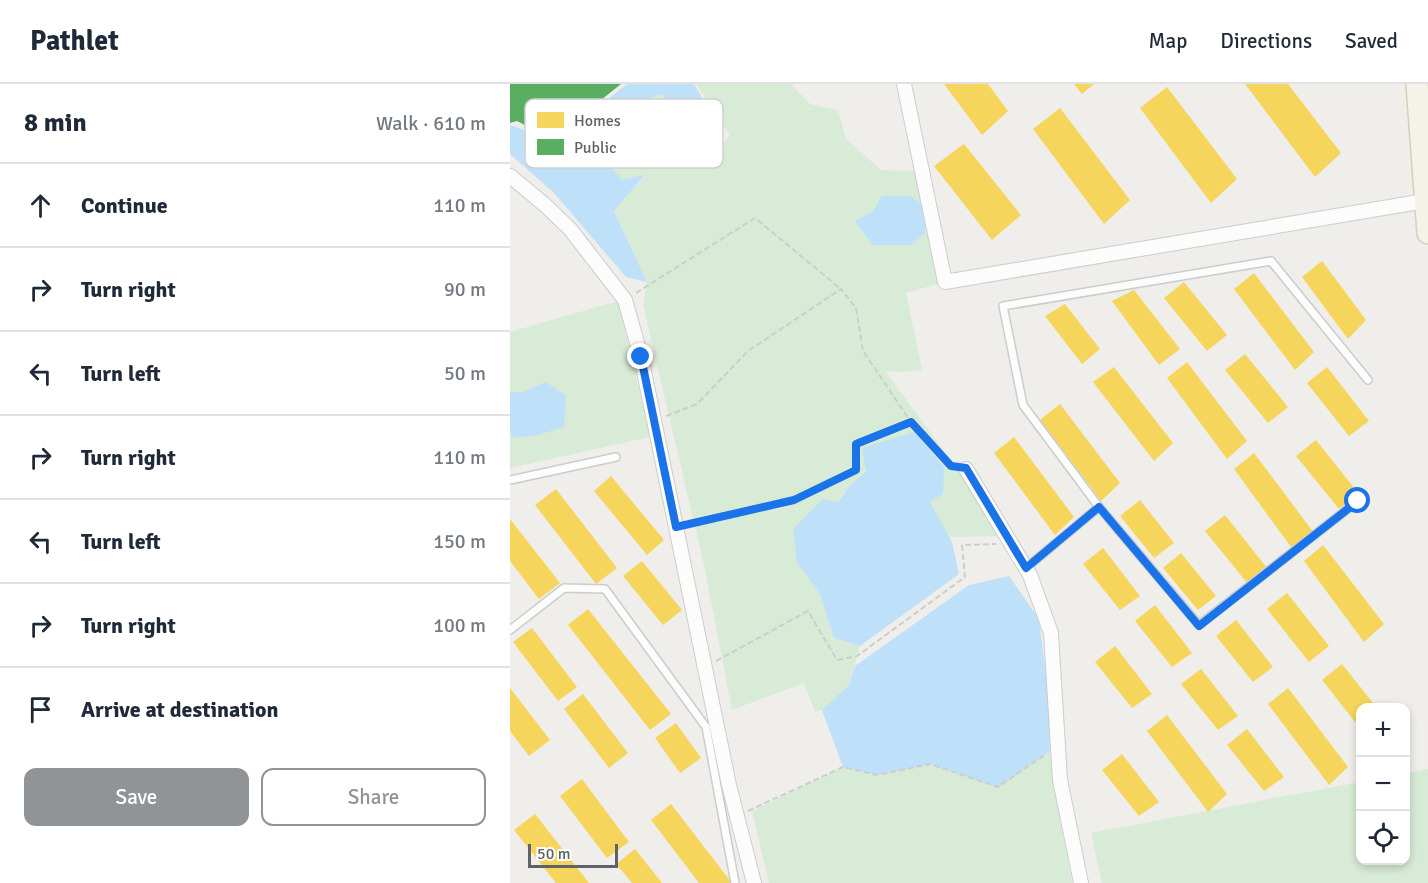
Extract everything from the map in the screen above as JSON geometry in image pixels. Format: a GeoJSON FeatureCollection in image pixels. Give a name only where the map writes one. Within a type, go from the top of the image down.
{"type":"FeatureCollection","features":[{"type":"Feature","properties":{"kind":"main road"},"geometry":{"type":"LineString","coordinates":[[1418,84],[1428,234]]}},
{"type":"Feature","properties":{"kind":"street"},"geometry":{"type":"LineString","coordinates":[[904,84],[945,282],[1425,201]]}},
{"type":"Feature","properties":{"kind":"street"},"geometry":{"type":"LineString","coordinates":[[510,176],[570,229],[625,300],[641,357],[705,667],[718,762],[737,816],[754,883]]}},
{"type":"Feature","properties":{"kind":"street"},"geometry":{"type":"LineString","coordinates":[[966,468],[1026,568],[1051,633],[1060,780],[1081,883]]}},
{"type":"Feature","properties":{"kind":"lane"},"geometry":{"type":"LineString","coordinates":[[1358,501],[1199,626],[1099,507],[1023,405],[1003,306],[1271,261],[1368,380]]}},
{"type":"Feature","properties":{"kind":"lane"},"geometry":{"type":"LineString","coordinates":[[510,480],[616,457]]}},
{"type":"Feature","properties":{"kind":"lane"},"geometry":{"type":"LineString","coordinates":[[1026,568],[1099,507]]}},
{"type":"Feature","properties":{"kind":"lane"},"geometry":{"type":"LineString","coordinates":[[510,630],[564,588],[605,589],[706,727],[718,762],[735,883]]}},
{"type":"Feature","properties":{"kind":"path"},"geometry":{"type":"LineString","coordinates":[[625,300],[755,218],[841,289],[856,308],[863,351],[911,422],[951,466],[966,468]]}},
{"type":"Feature","properties":{"kind":"path"},"geometry":{"type":"LineString","coordinates":[[654,421],[698,404],[748,351],[841,289]]}},
{"type":"Feature","properties":{"kind":"path"},"geometry":{"type":"LineString","coordinates":[[676,527],[794,500],[856,470],[856,444],[911,422]]}},
{"type":"Feature","properties":{"kind":"path"},"geometry":{"type":"LineString","coordinates":[[705,667],[808,611],[837,660],[857,656],[965,577],[962,545],[1011,543]]}},
{"type":"Feature","properties":{"kind":"path"},"geometry":{"type":"LineString","coordinates":[[737,816],[843,767],[877,775],[930,764],[998,787],[1058,746]]}},
{"type":"Feature","properties":{"kind":"green space"},"geometry":{"type":"Polygon","coordinates":[[[696,84],[791,84],[810,104],[838,110],[846,139],[881,170],[920,171],[945,282],[906,293],[922,370],[885,371],[961,474],[1001,536],[948,537],[930,502],[866,470],[837,502],[793,529],[797,563],[819,592],[834,638],[860,646],[849,685],[822,710],[815,712],[804,683],[732,710],[704,565],[643,305],[647,282],[614,211],[645,176],[621,181],[612,168],[723,168],[723,144],[730,135],[723,124],[723,99],[706,99],[696,84]]]}},
{"type":"Feature","properties":{"kind":"green space"},"geometry":{"type":"Polygon","coordinates":[[[662,94],[666,99],[647,99],[662,94]]]}},
{"type":"Feature","properties":{"kind":"green space"},"geometry":{"type":"Polygon","coordinates":[[[618,301],[650,437],[510,468],[510,332],[618,301]]]}},
{"type":"Feature","properties":{"kind":"green space"},"geometry":{"type":"Polygon","coordinates":[[[1050,751],[1053,783],[1072,883],[769,883],[752,811],[843,767],[877,775],[930,764],[998,787],[1050,751]]]}},
{"type":"Feature","properties":{"kind":"green space"},"geometry":{"type":"Polygon","coordinates":[[[1428,769],[1428,883],[1102,883],[1091,833],[1356,783],[1356,865],[1410,865],[1410,772],[1428,769]]]}},
{"type":"Feature","properties":{"kind":"water"},"geometry":{"type":"Polygon","coordinates":[[[627,84],[694,84],[703,99],[666,99],[662,94],[647,99],[608,99],[627,84]]]}},
{"type":"Feature","properties":{"kind":"water"},"geometry":{"type":"Polygon","coordinates":[[[510,125],[525,130],[525,167],[510,154],[510,125]]]}},
{"type":"Feature","properties":{"kind":"water"},"geometry":{"type":"Polygon","coordinates":[[[526,168],[612,168],[621,180],[645,175],[614,211],[647,282],[626,277],[554,193],[526,168]]]}},
{"type":"Feature","properties":{"kind":"water"},"geometry":{"type":"Polygon","coordinates":[[[882,196],[909,196],[925,205],[925,233],[911,245],[873,245],[855,221],[873,211],[882,196]]]}},
{"type":"Feature","properties":{"kind":"water"},"geometry":{"type":"Polygon","coordinates":[[[546,382],[566,396],[564,427],[538,435],[512,438],[510,392],[523,392],[546,382]]]}},
{"type":"Feature","properties":{"kind":"water"},"geometry":{"type":"Polygon","coordinates":[[[914,432],[944,467],[943,494],[930,502],[952,542],[959,574],[860,646],[834,638],[819,592],[797,563],[793,529],[823,499],[838,502],[850,485],[866,471],[862,448],[914,432]]]}},
{"type":"Feature","properties":{"kind":"water"},"geometry":{"type":"Polygon","coordinates":[[[1009,576],[1039,619],[1048,690],[1050,751],[998,787],[930,764],[877,775],[843,767],[822,710],[849,685],[855,666],[969,585],[1009,576]]]}},
{"type":"Feature","properties":{"kind":"building: Homes"},"geometry":{"type":"Polygon","coordinates":[[[944,84],[988,84],[1008,111],[982,135],[944,84]]]}},
{"type":"Feature","properties":{"kind":"building: Homes"},"geometry":{"type":"Polygon","coordinates":[[[1074,84],[1094,84],[1082,94],[1074,84]]]}},
{"type":"Feature","properties":{"kind":"building: Homes"},"geometry":{"type":"Polygon","coordinates":[[[1245,84],[1288,84],[1341,153],[1315,177],[1245,84]]]}},
{"type":"Feature","properties":{"kind":"building: Homes"},"geometry":{"type":"Polygon","coordinates":[[[1167,87],[1237,179],[1211,203],[1140,108],[1167,87]]]}},
{"type":"Feature","properties":{"kind":"building: Homes"},"geometry":{"type":"Polygon","coordinates":[[[1060,108],[1130,200],[1104,224],[1033,129],[1060,108]]]}},
{"type":"Feature","properties":{"kind":"building: Homes"},"geometry":{"type":"Polygon","coordinates":[[[964,144],[1021,215],[992,240],[934,166],[964,144]]]}},
{"type":"Feature","properties":{"kind":"building: Homes"},"geometry":{"type":"Polygon","coordinates":[[[1322,261],[1366,320],[1348,339],[1302,277],[1322,261]]]}},
{"type":"Feature","properties":{"kind":"building: Homes"},"geometry":{"type":"Polygon","coordinates":[[[1254,273],[1314,352],[1295,370],[1234,289],[1254,273]]]}},
{"type":"Feature","properties":{"kind":"building: Homes"},"geometry":{"type":"Polygon","coordinates":[[[1184,282],[1227,335],[1207,351],[1164,298],[1184,282]]]}},
{"type":"Feature","properties":{"kind":"building: Homes"},"geometry":{"type":"Polygon","coordinates":[[[1134,290],[1180,349],[1159,365],[1112,301],[1134,290]]]}},
{"type":"Feature","properties":{"kind":"building: Homes"},"geometry":{"type":"Polygon","coordinates":[[[1065,304],[1100,349],[1082,364],[1045,316],[1065,304]]]}},
{"type":"Feature","properties":{"kind":"building: Homes"},"geometry":{"type":"Polygon","coordinates":[[[1245,354],[1288,407],[1268,423],[1225,370],[1245,354]]]}},
{"type":"Feature","properties":{"kind":"building: Homes"},"geometry":{"type":"Polygon","coordinates":[[[1187,362],[1247,441],[1227,459],[1167,378],[1187,362]]]}},
{"type":"Feature","properties":{"kind":"building: Homes"},"geometry":{"type":"Polygon","coordinates":[[[1114,367],[1173,443],[1154,461],[1093,382],[1114,367]]]}},
{"type":"Feature","properties":{"kind":"building: Homes"},"geometry":{"type":"Polygon","coordinates":[[[1327,367],[1369,421],[1349,436],[1307,383],[1327,367]]]}},
{"type":"Feature","properties":{"kind":"building: Homes"},"geometry":{"type":"Polygon","coordinates":[[[1060,404],[1120,483],[1101,501],[1040,420],[1060,404]]]}},
{"type":"Feature","properties":{"kind":"building: Homes"},"geometry":{"type":"Polygon","coordinates":[[[1014,437],[1074,517],[1055,535],[994,453],[1014,437]]]}},
{"type":"Feature","properties":{"kind":"building: Homes"},"geometry":{"type":"Polygon","coordinates":[[[1316,440],[1359,494],[1339,509],[1296,456],[1316,440]]]}},
{"type":"Feature","properties":{"kind":"building: Homes"},"geometry":{"type":"Polygon","coordinates":[[[1254,453],[1314,533],[1294,551],[1234,469],[1254,453]]]}},
{"type":"Feature","properties":{"kind":"building: Homes"},"geometry":{"type":"Polygon","coordinates":[[[611,476],[664,540],[647,555],[594,491],[611,476]]]}},
{"type":"Feature","properties":{"kind":"building: Homes"},"geometry":{"type":"Polygon","coordinates":[[[556,489],[617,568],[596,584],[535,505],[556,489]]]}},
{"type":"Feature","properties":{"kind":"building: Homes"},"geometry":{"type":"Polygon","coordinates":[[[1140,500],[1174,543],[1154,558],[1120,516],[1140,500]]]}},
{"type":"Feature","properties":{"kind":"building: Homes"},"geometry":{"type":"Polygon","coordinates":[[[1225,515],[1267,568],[1248,584],[1205,531],[1225,515]]]}},
{"type":"Feature","properties":{"kind":"building: Homes"},"geometry":{"type":"Polygon","coordinates":[[[510,519],[560,583],[539,599],[510,561],[510,519]]]}},
{"type":"Feature","properties":{"kind":"building: Homes"},"geometry":{"type":"Polygon","coordinates":[[[1323,545],[1384,624],[1364,642],[1304,561],[1323,545]]]}},
{"type":"Feature","properties":{"kind":"building: Homes"},"geometry":{"type":"Polygon","coordinates":[[[1103,548],[1140,596],[1120,610],[1083,564],[1103,548]]]}},
{"type":"Feature","properties":{"kind":"building: Homes"},"geometry":{"type":"Polygon","coordinates":[[[1181,553],[1216,596],[1198,610],[1163,568],[1181,553]]]}},
{"type":"Feature","properties":{"kind":"building: Homes"},"geometry":{"type":"Polygon","coordinates":[[[642,561],[682,610],[663,625],[623,576],[642,561]]]}},
{"type":"Feature","properties":{"kind":"building: Homes"},"geometry":{"type":"Polygon","coordinates":[[[1287,593],[1329,646],[1309,662],[1267,609],[1287,593]]]}},
{"type":"Feature","properties":{"kind":"building: Homes"},"geometry":{"type":"Polygon","coordinates":[[[1155,605],[1192,653],[1172,667],[1135,621],[1155,605]]]}},
{"type":"Feature","properties":{"kind":"building: Homes"},"geometry":{"type":"Polygon","coordinates":[[[588,609],[671,714],[650,730],[568,625],[588,609]]]}},
{"type":"Feature","properties":{"kind":"building: Homes"},"geometry":{"type":"Polygon","coordinates":[[[1236,620],[1273,667],[1253,682],[1216,636],[1236,620]]]}},
{"type":"Feature","properties":{"kind":"building: Homes"},"geometry":{"type":"Polygon","coordinates":[[[532,628],[577,687],[558,701],[513,642],[532,628]]]}},
{"type":"Feature","properties":{"kind":"building: Homes"},"geometry":{"type":"Polygon","coordinates":[[[1115,646],[1152,694],[1132,708],[1095,662],[1115,646]]]}},
{"type":"Feature","properties":{"kind":"building: Homes"},"geometry":{"type":"Polygon","coordinates":[[[1342,664],[1373,703],[1356,703],[1356,723],[1322,680],[1342,664]]]}},
{"type":"Feature","properties":{"kind":"building: Homes"},"geometry":{"type":"Polygon","coordinates":[[[1201,669],[1238,716],[1218,730],[1181,684],[1201,669]]]}},
{"type":"Feature","properties":{"kind":"building: Homes"},"geometry":{"type":"Polygon","coordinates":[[[510,688],[550,740],[529,756],[510,731],[510,688]]]}},
{"type":"Feature","properties":{"kind":"building: Homes"},"geometry":{"type":"Polygon","coordinates":[[[1288,688],[1348,767],[1329,785],[1268,704],[1288,688]]]}},
{"type":"Feature","properties":{"kind":"building: Homes"},"geometry":{"type":"Polygon","coordinates":[[[583,694],[628,753],[609,768],[564,709],[583,694]]]}},
{"type":"Feature","properties":{"kind":"building: Homes"},"geometry":{"type":"Polygon","coordinates":[[[1167,715],[1227,794],[1208,812],[1147,731],[1167,715]]]}},
{"type":"Feature","properties":{"kind":"building: Homes"},"geometry":{"type":"Polygon","coordinates":[[[676,723],[701,758],[680,773],[655,738],[676,723]]]}},
{"type":"Feature","properties":{"kind":"building: Homes"},"geometry":{"type":"Polygon","coordinates":[[[1247,729],[1284,777],[1264,791],[1227,745],[1247,729]]]}},
{"type":"Feature","properties":{"kind":"building: Homes"},"geometry":{"type":"Polygon","coordinates":[[[1122,754],[1159,802],[1139,816],[1102,770],[1122,754]]]}},
{"type":"Feature","properties":{"kind":"building: Homes"},"geometry":{"type":"Polygon","coordinates":[[[582,779],[629,842],[607,858],[560,796],[582,779]]]}},
{"type":"Feature","properties":{"kind":"building: Homes"},"geometry":{"type":"Polygon","coordinates":[[[671,804],[732,883],[699,883],[651,820],[671,804]]]}},
{"type":"Feature","properties":{"kind":"building: Homes"},"geometry":{"type":"Polygon","coordinates":[[[535,814],[589,883],[556,883],[514,830],[535,814]]]}},
{"type":"Feature","properties":{"kind":"building: Homes"},"geometry":{"type":"Polygon","coordinates":[[[635,849],[662,883],[632,883],[616,864],[635,849]]]}},
{"type":"Feature","properties":{"kind":"building: Public"},"geometry":{"type":"Polygon","coordinates":[[[510,84],[621,84],[602,99],[525,99],[525,125],[517,121],[510,123],[510,84]]]}},
{"type":"Feature","properties":{"kind":"route"},"geometry":{"type":"LineString","coordinates":[[641,357],[676,527],[794,500],[856,470],[856,444],[911,422],[951,466],[966,468],[1026,568],[1099,507],[1199,626],[1358,501]]}}]}
